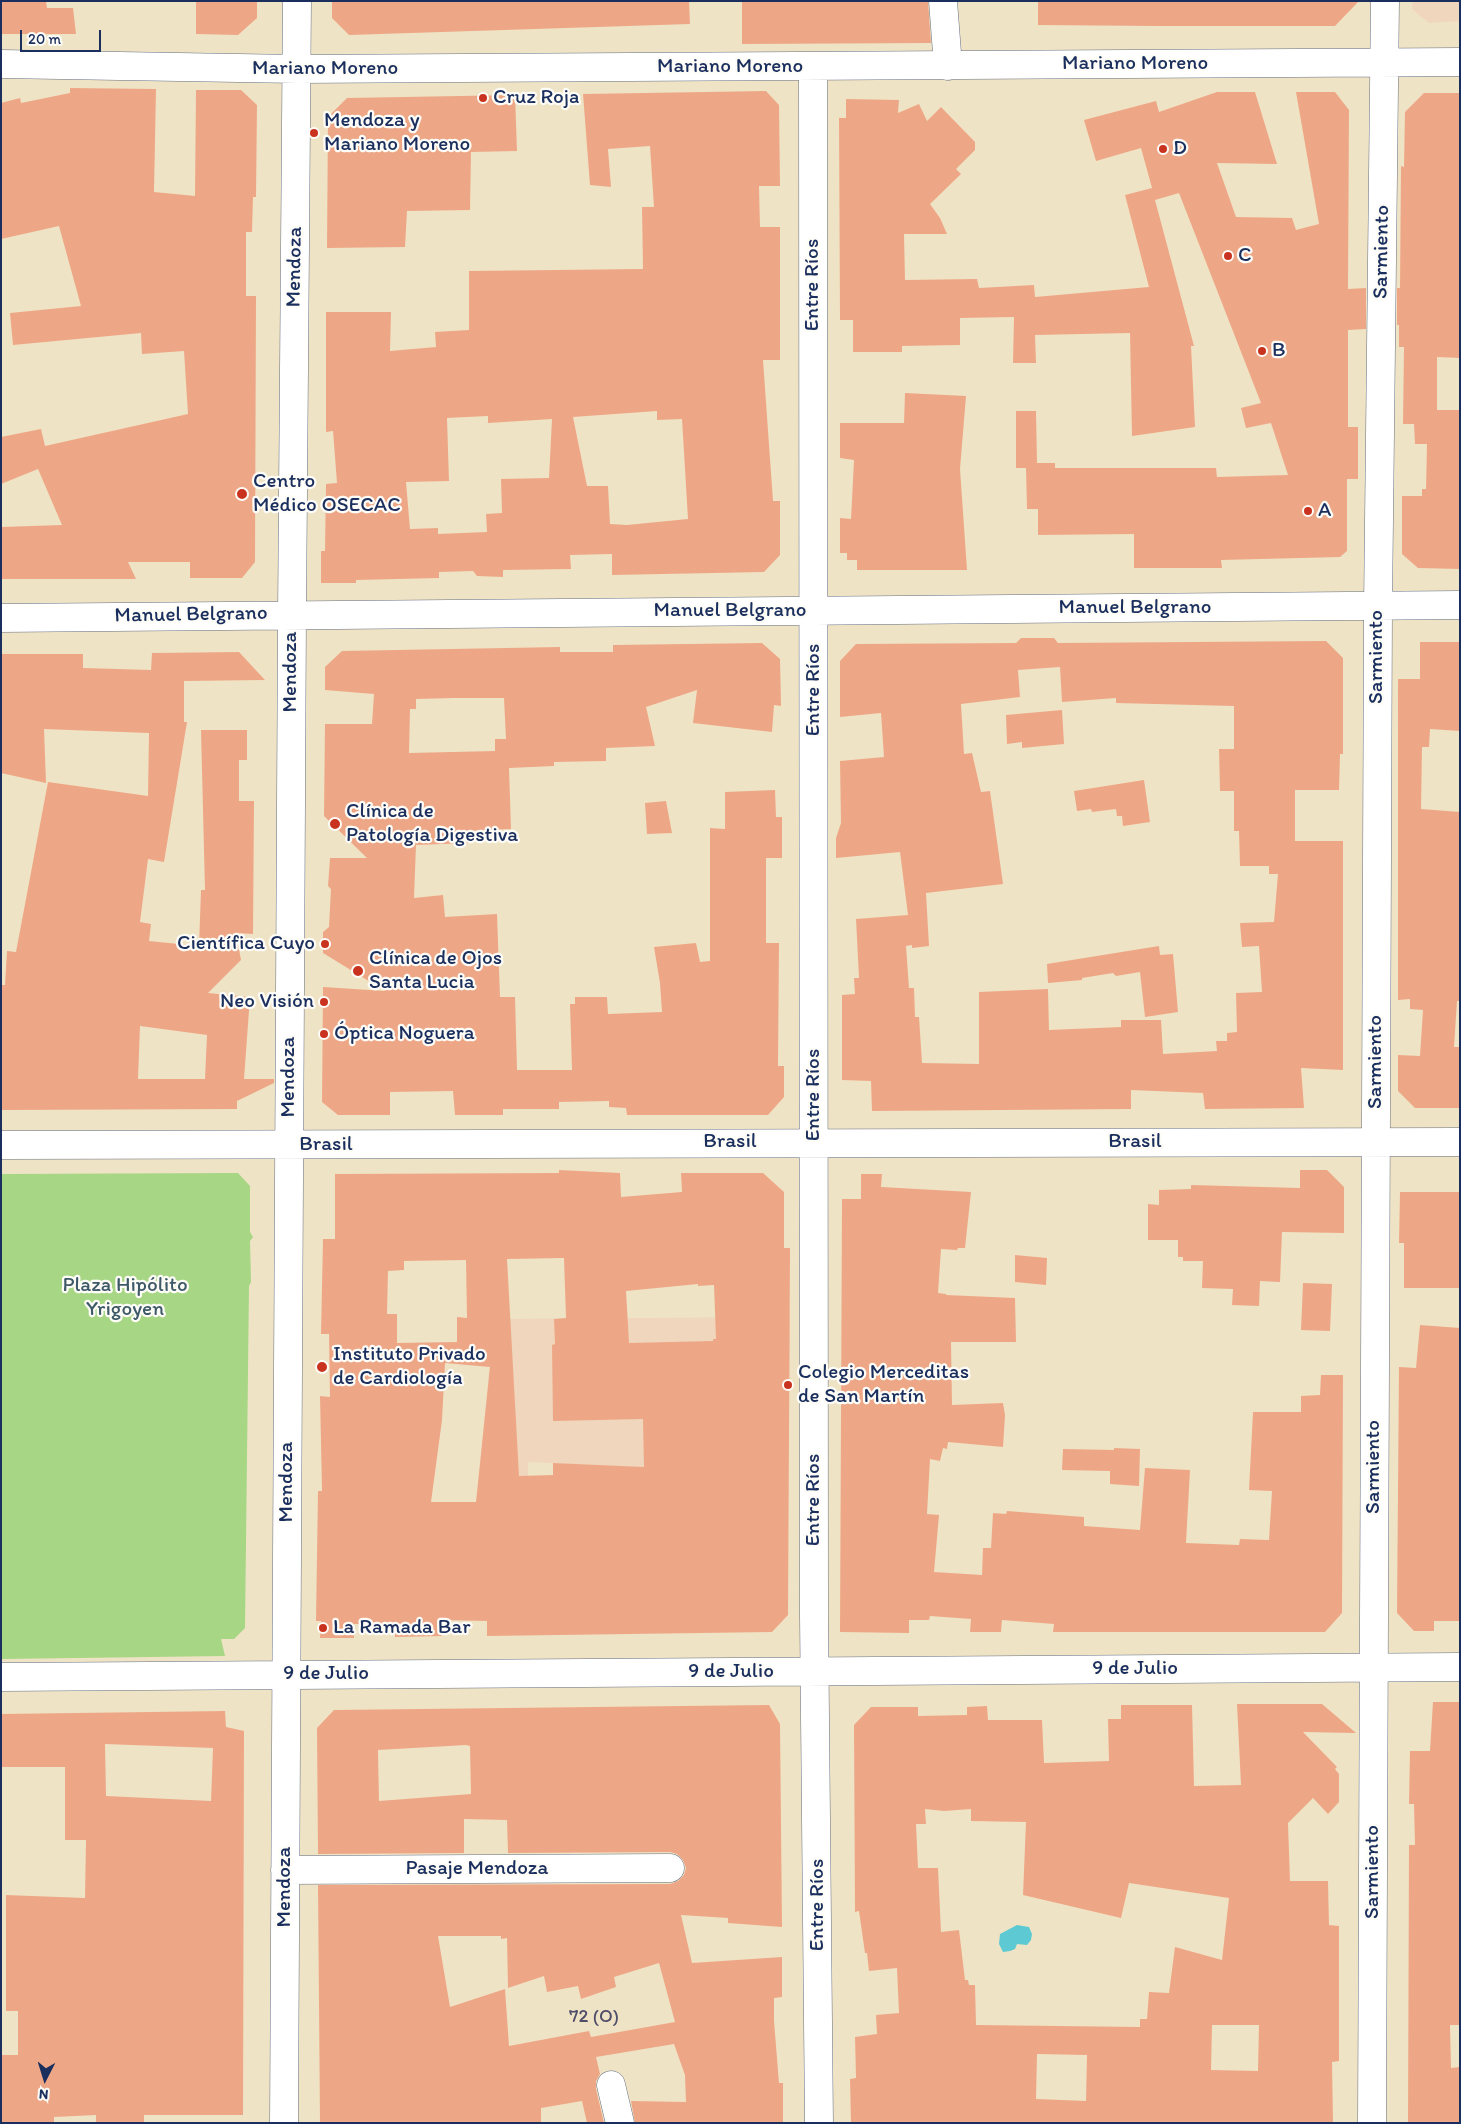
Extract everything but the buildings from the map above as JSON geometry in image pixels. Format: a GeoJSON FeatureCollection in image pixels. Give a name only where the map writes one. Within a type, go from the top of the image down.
{"type":"FeatureCollection","features":[{"type":"Feature","properties":{"kind":"street","name":"Mendoza"},"geometry":{"type":"LineString","coordinates":[[284,2123],[297,1]]}},
{"type":"Feature","properties":{"kind":"street"},"geometry":{"type":"LineString","coordinates":[[943,1],[948,66]]}},
{"type":"Feature","properties":{"kind":"street","name":"Sarmiento"},"geometry":{"type":"LineString","coordinates":[[1372,2123],[1378,606],[1385,1]]}},
{"type":"Feature","properties":{"kind":"street","name":"Mariano Moreno"},"geometry":{"type":"LineString","coordinates":[[1,64],[297,70],[1460,62]]}},
{"type":"Feature","properties":{"kind":"street","name":"Entre Ríos"},"geometry":{"type":"LineString","coordinates":[[813,66],[814,1142],[819,2123]]}},
{"type":"Feature","properties":{"kind":"street","name":"Manuel Belgrano"},"geometry":{"type":"LineString","coordinates":[[1,618],[1460,605]]}},
{"type":"Feature","properties":{"kind":"street","name":"Brasil"},"geometry":{"type":"LineString","coordinates":[[1,1145],[1460,1142]]}},
{"type":"Feature","properties":{"kind":"street","name":"9 de Julio"},"geometry":{"type":"LineString","coordinates":[[1,1677],[1460,1666]]}},
{"type":"Feature","properties":{"kind":"street","name":"Pasaje Mendoza"},"geometry":{"type":"LineString","coordinates":[[286,1870],[670,1868]]}},
{"type":"Feature","properties":{"kind":"street"},"geometry":{"type":"LineString","coordinates":[[611,2085],[620,2123]]}},
{"type":"Feature","properties":{"kind":"shaded area"},"geometry":{"type":"Polygon","coordinates":[[[1413,1],[1460,1],[1460,21],[1429,23],[1412,9],[1413,1]]]}},
{"type":"Feature","properties":{"kind":"shaded area"},"geometry":{"type":"Polygon","coordinates":[[[790,1317],[789,1451],[696,1448],[695,1470],[528,1462],[528,1492],[478,1486],[494,1319],[790,1317]]]}},
{"type":"Feature","properties":{"kind":"green space","name":"Plaza Hipólito Yrigoyen"},"geometry":{"type":"Polygon","coordinates":[[[238,1173],[250,1186],[250,1232],[253,1237],[250,1241],[251,1282],[249,1286],[245,1628],[234,1639],[221,1639],[225,1656],[1,1659],[1,1174],[238,1173]]]}},
{"type":"Feature","properties":{"kind":"water"},"geometry":{"type":"Polygon","coordinates":[[[1017,1925],[1029,1927],[1032,1934],[1031,1940],[1027,1945],[1017,1944],[1015,1949],[1003,1952],[999,1944],[1000,1934],[1017,1925]]]}},
{"type":"Feature","properties":{"kind":"place","name":"Cruz Roja"},"geometry":{"type":"Point","coordinates":[483,98]}},
{"type":"Feature","properties":{"kind":"place","name":"Mendoza y Mariano Moreno"},"geometry":{"type":"Point","coordinates":[314,133]}},
{"type":"Feature","properties":{"kind":"place","name":"D"},"geometry":{"type":"Point","coordinates":[1163,149]}},
{"type":"Feature","properties":{"kind":"place","name":"C"},"geometry":{"type":"Point","coordinates":[1228,256]}},
{"type":"Feature","properties":{"kind":"place","name":"B"},"geometry":{"type":"Point","coordinates":[1262,351]}},
{"type":"Feature","properties":{"kind":"place","name":"Centro Médico OSECAC"},"geometry":{"type":"Point","coordinates":[242,494]}},
{"type":"Feature","properties":{"kind":"place","name":"A"},"geometry":{"type":"Point","coordinates":[1308,511]}},
{"type":"Feature","properties":{"kind":"place","name":"Clínica de Patología Digestiva"},"geometry":{"type":"Point","coordinates":[335,824]}},
{"type":"Feature","properties":{"kind":"place","name":"Científica Cuyo"},"geometry":{"type":"Point","coordinates":[325,944]}},
{"type":"Feature","properties":{"kind":"place","name":"Clínica de Ojos Santa Lucia"},"geometry":{"type":"Point","coordinates":[358,971]}},
{"type":"Feature","properties":{"kind":"place","name":"Neo Visión"},"geometry":{"type":"Point","coordinates":[324,1002]}},
{"type":"Feature","properties":{"kind":"place","name":"Óptica Noguera"},"geometry":{"type":"Point","coordinates":[324,1034]}},
{"type":"Feature","properties":{"kind":"place","name":"Instituto Privado de Cardiología"},"geometry":{"type":"Point","coordinates":[322,1367]}},
{"type":"Feature","properties":{"kind":"place","name":"Colegio Merceditas de San Martín"},"geometry":{"type":"Point","coordinates":[788,1385]}},
{"type":"Feature","properties":{"kind":"place","name":"La Ramada Bar"},"geometry":{"type":"Point","coordinates":[323,1628]}}]}
